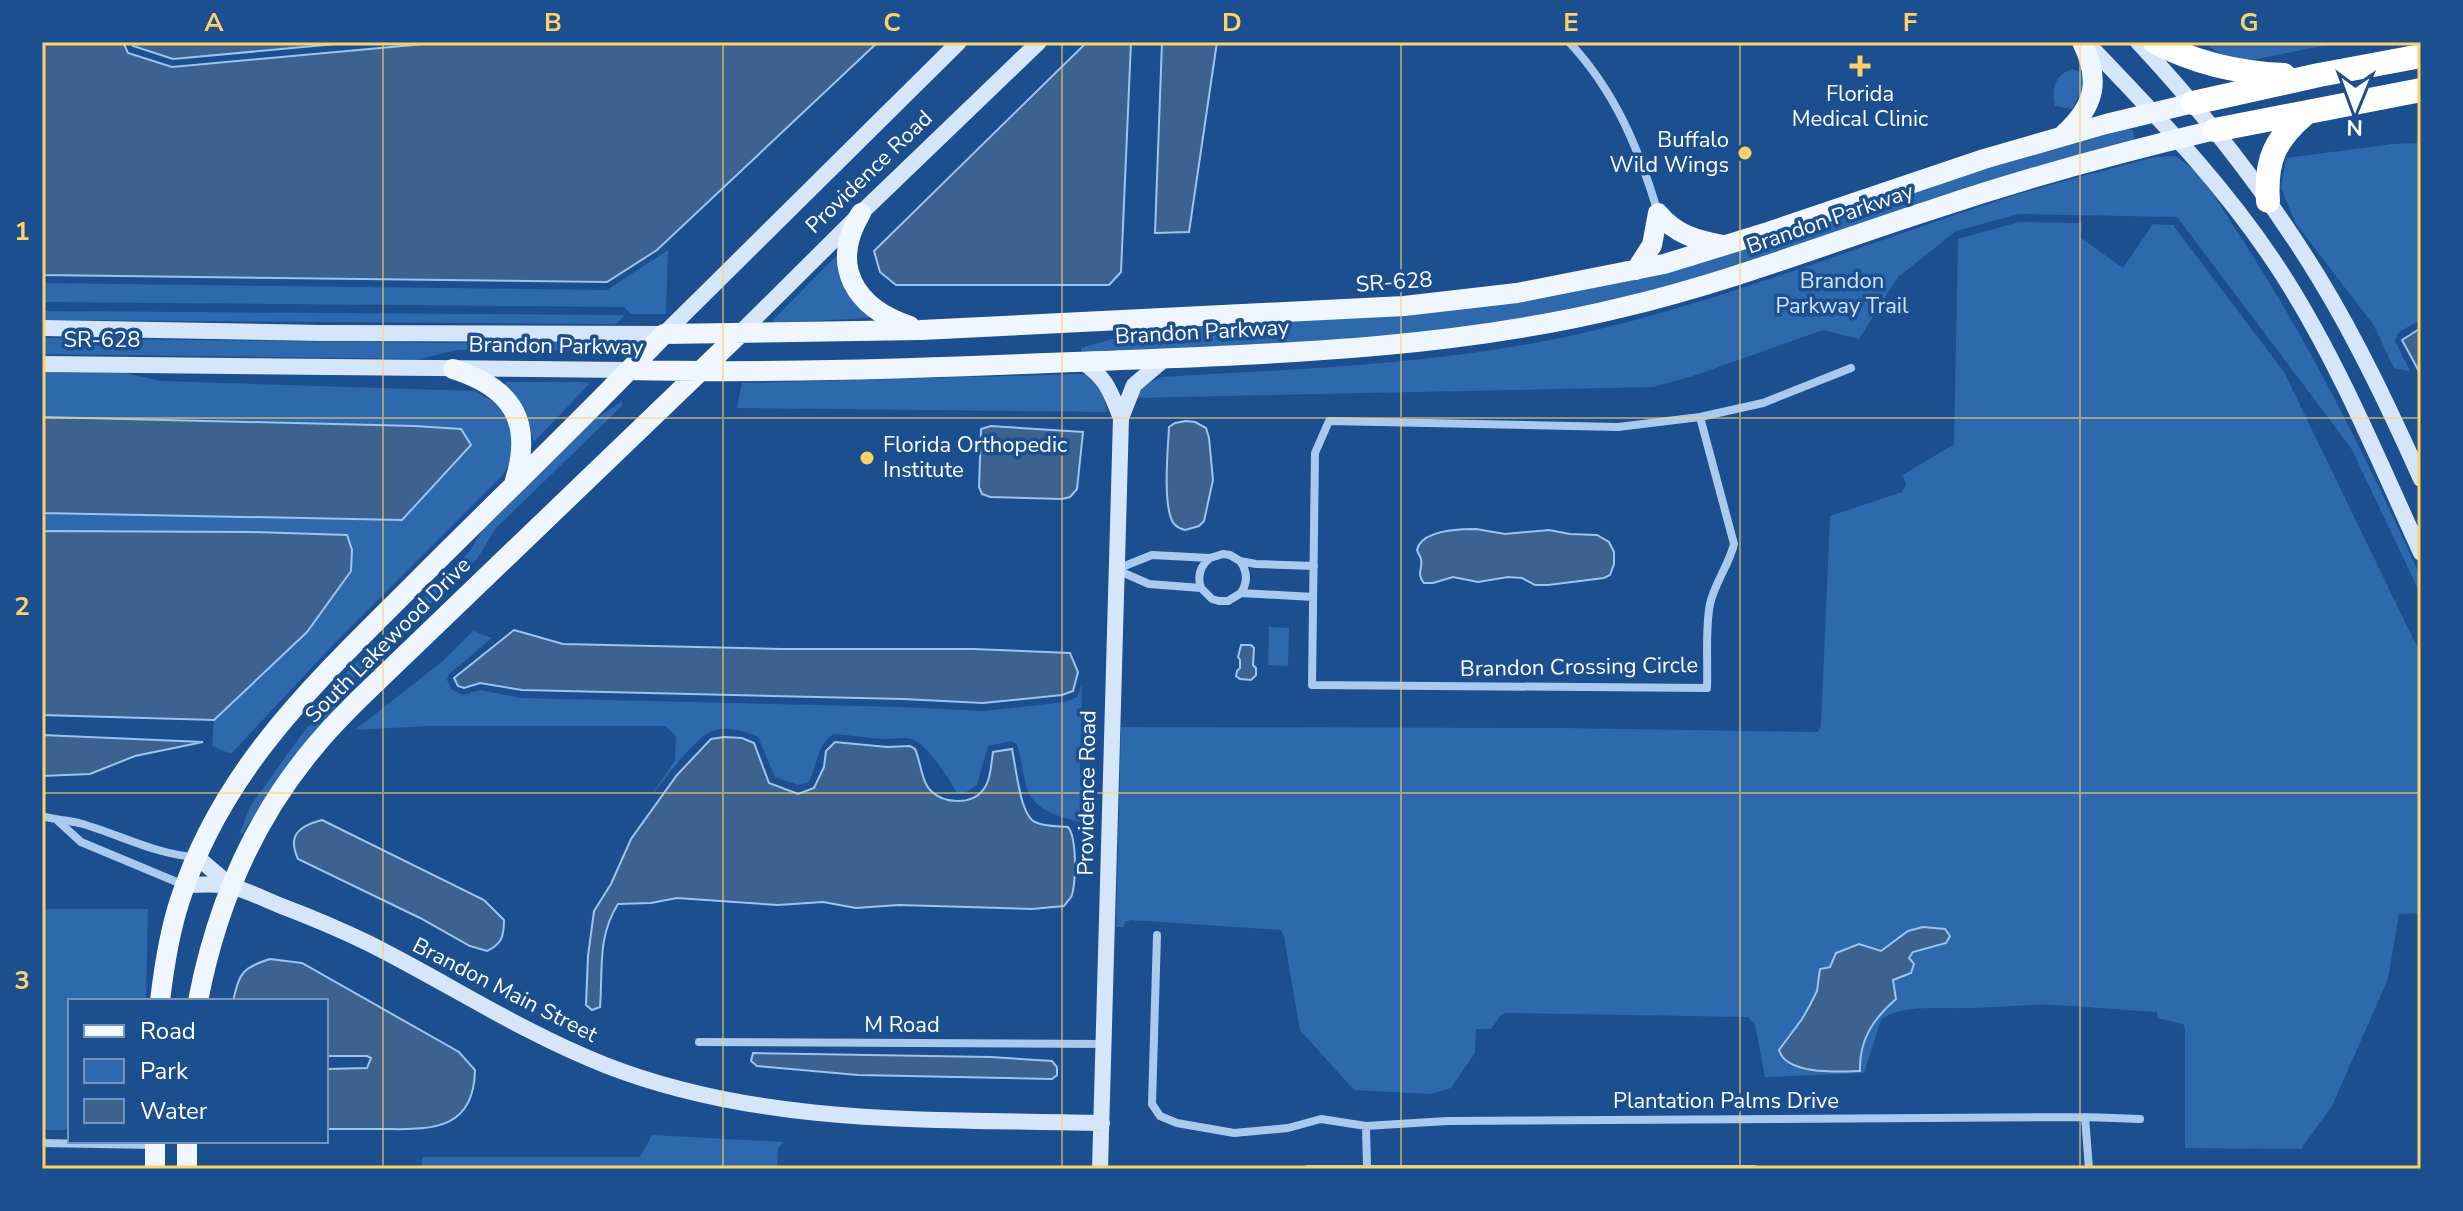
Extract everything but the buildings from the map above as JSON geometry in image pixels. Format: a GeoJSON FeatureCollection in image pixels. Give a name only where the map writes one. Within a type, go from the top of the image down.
{"type":"FeatureCollection","features":[{"type":"Feature","properties":{"kind":"highway"},"geometry":{"type":"LineString","coordinates":[[2155,42],[2225,68],[2272,74],[2319,75]]}},
{"type":"Feature","properties":{"kind":"highway"},"geometry":{"type":"LineString","coordinates":[[2193,103],[2421,56]]}},
{"type":"Feature","properties":{"kind":"highway"},"geometry":{"type":"LineString","coordinates":[[2215,130],[2421,90]]}},
{"type":"Feature","properties":{"kind":"highway"},"geometry":{"type":"LineString","coordinates":[[2268,201],[2269,164],[2275,148],[2283,135],[2308,112]]}},
{"type":"Feature","properties":{"kind":"main road"},"geometry":{"type":"LineString","coordinates":[[2061,136],[2085,111],[2091,98],[2093,69],[2084,42]]}},
{"type":"Feature","properties":{"kind":"main road","name":"Brandon Parkway"},"geometry":{"type":"LineString","coordinates":[[1727,246],[1984,159],[2193,103]]}},
{"type":"Feature","properties":{"kind":"main road","name":"Brandon Parkway"},"geometry":{"type":"LineString","coordinates":[[629,370],[842,371],[1166,358],[1307,351],[1515,330],[1623,308],[1736,277],[1938,207],[2215,130]]}},
{"type":"Feature","properties":{"kind":"main road"},"geometry":{"type":"LineString","coordinates":[[861,213],[854,224],[848,247],[849,273],[854,286],[878,312],[921,330]]}},
{"type":"Feature","properties":{"kind":"main road"},"geometry":{"type":"LineString","coordinates":[[1658,213],[1680,233],[1727,246]]}},
{"type":"Feature","properties":{"kind":"main road"},"geometry":{"type":"LineString","coordinates":[[1636,270],[1652,245],[1658,213]]}},
{"type":"Feature","properties":{"kind":"main road","name":"SR-628"},"geometry":{"type":"LineString","coordinates":[[1058,323],[1404,306],[1517,293],[1636,270],[1727,246]]}},
{"type":"Feature","properties":{"kind":"main road","name":"Brandon Parkway"},"geometry":{"type":"LineString","coordinates":[[664,334],[921,330],[1058,323]]}},
{"type":"Feature","properties":{"kind":"main road","name":"Providence Road"},"geometry":{"type":"LineString","coordinates":[[629,370],[664,334]]}},
{"type":"Feature","properties":{"kind":"main road","name":"Providence Road"},"geometry":{"type":"LineString","coordinates":[[699,372],[739,334]]}},
{"type":"Feature","properties":{"kind":"main road"},"geometry":{"type":"LineString","coordinates":[[453,369],[499,391],[516,413],[522,455],[514,484]]}},
{"type":"Feature","properties":{"kind":"main road","name":"South Lakewood Drive"},"geometry":{"type":"LineString","coordinates":[[160,999],[171,932],[185,885],[211,826],[233,787],[273,731],[316,683],[629,370]]}},
{"type":"Feature","properties":{"kind":"main road","name":"South Lakewood Drive"},"geometry":{"type":"LineString","coordinates":[[198,999],[212,940],[250,842],[316,745],[376,682],[699,372]]}},
{"type":"Feature","properties":{"kind":"main road"},"geometry":{"type":"LineString","coordinates":[[155,1143],[155,1169]]}},
{"type":"Feature","properties":{"kind":"main road"},"geometry":{"type":"LineString","coordinates":[[187,1143],[187,1169]]}},
{"type":"Feature","properties":{"kind":"street","name":"Providence Road"},"geometry":{"type":"LineString","coordinates":[[664,334],[959,42]]}},
{"type":"Feature","properties":{"kind":"street","name":"Providence Road"},"geometry":{"type":"LineString","coordinates":[[739,334],[1039,42]]}},
{"type":"Feature","properties":{"kind":"street"},"geometry":{"type":"LineString","coordinates":[[1569,42],[1597,75],[1628,126],[1658,213]]}},
{"type":"Feature","properties":{"kind":"street"},"geometry":{"type":"LineString","coordinates":[[2084,42],[2210,174],[2286,280],[2346,390],[2421,553]]}},
{"type":"Feature","properties":{"kind":"street"},"geometry":{"type":"LineString","coordinates":[[2138,42],[2215,130],[2313,268],[2365,361],[2421,479]]}},
{"type":"Feature","properties":{"kind":"street","name":"Brandon Parkway"},"geometry":{"type":"LineString","coordinates":[[42,328],[664,334]]}},
{"type":"Feature","properties":{"kind":"street","name":"Providence Road"},"geometry":{"type":"LineString","coordinates":[[1100,1169],[1121,418],[1134,385],[1166,358]]}},
{"type":"Feature","properties":{"kind":"street","name":"Providence Road"},"geometry":{"type":"LineString","coordinates":[[1081,361],[1102,378],[1111,391],[1121,418]]}},
{"type":"Feature","properties":{"kind":"street","name":"SR-628"},"geometry":{"type":"LineString","coordinates":[[42,364],[161,364]]}},
{"type":"Feature","properties":{"kind":"street","name":"Brandon Parkway"},"geometry":{"type":"LineString","coordinates":[[161,364],[629,370]]}},
{"type":"Feature","properties":{"kind":"street","name":"Brandon Crossing Circle"},"geometry":{"type":"LineString","coordinates":[[1700,417],[1734,544],[1709,606],[1707,688],[1312,685],[1315,453],[1329,421],[1618,427],[1700,417],[1763,403],[1851,368]]}},
{"type":"Feature","properties":{"kind":"street"},"geometry":{"type":"LineString","coordinates":[[1116,569],[1152,555],[1210,558],[1223,554],[1256,564],[1314,566]]}},
{"type":"Feature","properties":{"kind":"street"},"geometry":{"type":"LineString","coordinates":[[1210,558],[1200,570],[1199,579],[1201,588],[1212,599],[1228,601],[1241,593],[1313,597]]}},
{"type":"Feature","properties":{"kind":"street"},"geometry":{"type":"LineString","coordinates":[[1240,561],[1247,578],[1241,593]]}},
{"type":"Feature","properties":{"kind":"street"},"geometry":{"type":"LineString","coordinates":[[1116,569],[1149,584],[1201,588]]}},
{"type":"Feature","properties":{"kind":"street","name":"Brandon Main Street"},"geometry":{"type":"LineString","coordinates":[[42,816],[77,822],[171,855],[197,857]]}},
{"type":"Feature","properties":{"kind":"street","name":"Brandon Main Street"},"geometry":{"type":"LineString","coordinates":[[58,821],[81,842],[185,885],[231,886],[330,925],[507,1021],[607,1066],[660,1084],[761,1107],[840,1116],[1102,1123]]}},
{"type":"Feature","properties":{"kind":"street"},"geometry":{"type":"LineString","coordinates":[[197,857],[231,886]]}},
{"type":"Feature","properties":{"kind":"street","name":"Plantation Palms Drive"},"geometry":{"type":"LineString","coordinates":[[1157,935],[1152,1104],[1160,1116],[1177,1123],[1234,1133],[1288,1128],[1321,1119],[1366,1126],[1447,1121],[2140,1119]]}},
{"type":"Feature","properties":{"kind":"street","name":"M Road"},"geometry":{"type":"LineString","coordinates":[[699,1042],[1105,1044]]}},
{"type":"Feature","properties":{"kind":"street"},"geometry":{"type":"LineString","coordinates":[[2085,1117],[2089,1169]]}},
{"type":"Feature","properties":{"kind":"street"},"geometry":{"type":"LineString","coordinates":[[1366,1126],[1367,1167]]}},
{"type":"Feature","properties":{"kind":"street"},"geometry":{"type":"LineString","coordinates":[[42,1143],[155,1143]]}},
{"type":"Feature","properties":{"kind":"street"},"geometry":{"type":"LineString","coordinates":[[1308,1169],[1754,1169]]}},
{"type":"Feature","properties":{"kind":"green space"},"geometry":{"type":"Polygon","coordinates":[[[2205,42],[2342,42],[2242,62],[2224,58],[2205,42]]]}},
{"type":"Feature","properties":{"kind":"green space"},"geometry":{"type":"Polygon","coordinates":[[[2072,69],[2083,73],[2082,89],[2072,109],[2055,106],[2056,83],[2072,69]]]}},
{"type":"Feature","properties":{"kind":"green space"},"geometry":{"type":"Polygon","coordinates":[[[2126,129],[2133,130],[2134,140],[1732,269],[1577,309],[1424,332],[1253,345],[1081,353],[1081,348],[1151,328],[1509,303],[1560,295],[1627,280],[1940,182],[2126,129]]]}},
{"type":"Feature","properties":{"kind":"green space"},"geometry":{"type":"Polygon","coordinates":[[[2421,143],[2421,319],[2398,333],[2395,341],[2410,371],[2394,368],[2373,324],[2296,224],[2281,188],[2286,158],[2421,143]]]}},
{"type":"Feature","properties":{"kind":"green space","name":"Brandon Parkway Trail"},"geometry":{"type":"Polygon","coordinates":[[[2175,156],[2194,171],[2217,199],[2288,314],[2358,445],[2401,534],[2421,578],[2421,595],[2351,448],[2177,217],[2019,214],[1956,231],[1898,277],[1859,339],[1823,330],[1653,387],[1134,398],[1142,385],[1162,377],[1415,360],[1515,346],[1621,324],[1731,292],[2022,193],[2155,157],[2175,156]]]}},
{"type":"Feature","properties":{"kind":"green space"},"geometry":{"type":"Polygon","coordinates":[[[2019,222],[2082,223],[2081,238],[2123,268],[2153,224],[2173,225],[2284,372],[2421,655],[2421,913],[2399,914],[2388,979],[2332,1106],[2301,1149],[2185,1148],[2183,1024],[2157,1018],[2157,1012],[2077,1006],[1921,1008],[1898,1012],[1881,1020],[1864,1073],[1765,1077],[1755,1024],[1748,1017],[1505,1013],[1491,1029],[1476,1029],[1475,1053],[1451,1088],[1431,1094],[1354,1090],[1300,1030],[1281,930],[1131,920],[1125,922],[1124,927],[1116,927],[1121,727],[1818,732],[1821,726],[1830,516],[1902,492],[1906,485],[1903,475],[1954,444],[1958,239],[2019,222]],[[1908,931],[1881,951],[1859,944],[1830,967],[1802,1019],[1779,1050],[1859,1052],[1874,1023],[1896,999],[1893,980],[1913,952],[1928,947],[1908,931]]]}},
{"type":"Feature","properties":{"kind":"green space"},"geometry":{"type":"Polygon","coordinates":[[[668,250],[666,314],[631,314],[624,307],[42,302],[42,283],[607,290],[668,250]]]}},
{"type":"Feature","properties":{"kind":"green space"},"geometry":{"type":"Polygon","coordinates":[[[838,257],[847,289],[868,318],[774,323],[772,321],[838,257]]]}},
{"type":"Feature","properties":{"kind":"green space"},"geometry":{"type":"Polygon","coordinates":[[[42,311],[624,315],[617,324],[42,320],[42,311]]]}},
{"type":"Feature","properties":{"kind":"green space"},"geometry":{"type":"Polygon","coordinates":[[[42,338],[590,342],[597,346],[594,351],[457,350],[419,359],[42,354],[42,338]]]}},
{"type":"Feature","properties":{"kind":"green space"},"geometry":{"type":"Polygon","coordinates":[[[42,372],[125,373],[161,381],[474,391],[506,408],[513,434],[512,456],[504,474],[329,649],[231,754],[212,746],[214,720],[307,632],[351,571],[352,550],[251,532],[42,531],[42,513],[218,515],[42,432],[42,372]]]}},
{"type":"Feature","properties":{"kind":"green space"},"geometry":{"type":"Polygon","coordinates":[[[1085,374],[1100,390],[1107,412],[737,408],[742,383],[1085,374]]]}},
{"type":"Feature","properties":{"kind":"green space"},"geometry":{"type":"Polygon","coordinates":[[[506,382],[590,383],[534,442],[524,411],[505,385],[506,382]]]}},
{"type":"Feature","properties":{"kind":"green space"},"geometry":{"type":"Polygon","coordinates":[[[622,401],[622,406],[496,528],[477,559],[354,677],[332,713],[314,731],[243,833],[239,834],[251,805],[304,731],[325,708],[347,672],[469,552],[489,520],[587,425],[622,401]]]}},
{"type":"Feature","properties":{"kind":"green space"},"geometry":{"type":"Polygon","coordinates":[[[1269,627],[1289,628],[1288,666],[1268,665],[1269,627]]]}},
{"type":"Feature","properties":{"kind":"green space"},"geometry":{"type":"Polygon","coordinates":[[[473,631],[492,638],[449,674],[447,680],[452,690],[464,695],[480,690],[521,698],[983,711],[1065,702],[1077,697],[1082,684],[1080,771],[1089,791],[1084,823],[1052,814],[1033,799],[1027,789],[1018,747],[1011,741],[988,746],[977,785],[963,794],[957,793],[926,749],[911,739],[833,734],[820,750],[809,782],[798,785],[775,777],[758,737],[734,730],[716,730],[695,743],[647,802],[675,760],[676,736],[665,726],[428,726],[355,730],[444,660],[473,631]]]}},
{"type":"Feature","properties":{"kind":"green space"},"geometry":{"type":"Polygon","coordinates":[[[42,909],[148,909],[146,999],[68,999],[68,1130],[42,1130],[42,909]]]}},
{"type":"Feature","properties":{"kind":"green space"},"geometry":{"type":"Polygon","coordinates":[[[652,1135],[784,1142],[778,1149],[777,1169],[422,1169],[422,1157],[640,1157],[652,1135]]]}},
{"type":"Feature","properties":{"kind":"water"},"geometry":{"type":"Polygon","coordinates":[[[42,42],[123,42],[128,53],[172,67],[446,42],[878,42],[657,250],[607,282],[42,275],[42,42]]]}},
{"type":"Feature","properties":{"kind":"water"},"geometry":{"type":"Polygon","coordinates":[[[131,42],[358,42],[173,59],[133,46],[131,42]]]}},
{"type":"Feature","properties":{"kind":"water"},"geometry":{"type":"Polygon","coordinates":[[[1087,42],[1131,42],[1121,272],[1109,285],[896,285],[880,272],[874,251],[1087,42]]]}},
{"type":"Feature","properties":{"kind":"water"},"geometry":{"type":"Polygon","coordinates":[[[1162,42],[1217,42],[1189,232],[1155,233],[1162,42]]]}},
{"type":"Feature","properties":{"kind":"water"},"geometry":{"type":"Polygon","coordinates":[[[2421,328],[2421,375],[2402,340],[2421,328]]]}},
{"type":"Feature","properties":{"kind":"water"},"geometry":{"type":"Polygon","coordinates":[[[42,417],[461,429],[471,445],[402,520],[42,513],[42,417]]]}},
{"type":"Feature","properties":{"kind":"water"},"geometry":{"type":"Polygon","coordinates":[[[1186,421],[1206,428],[1213,480],[1204,521],[1185,530],[1174,524],[1170,516],[1167,477],[1169,427],[1186,421]]]}},
{"type":"Feature","properties":{"kind":"water"},"geometry":{"type":"Polygon","coordinates":[[[991,426],[1083,432],[1077,489],[1070,497],[1062,499],[990,497],[982,494],[979,487],[981,429],[991,426]]]}},
{"type":"Feature","properties":{"kind":"water"},"geometry":{"type":"Polygon","coordinates":[[[1476,529],[1505,534],[1549,530],[1597,535],[1609,542],[1614,552],[1614,564],[1610,575],[1604,578],[1548,585],[1535,585],[1522,578],[1508,577],[1478,582],[1453,577],[1424,583],[1420,577],[1421,559],[1417,550],[1420,543],[1441,532],[1476,529]]]}},
{"type":"Feature","properties":{"kind":"water"},"geometry":{"type":"Polygon","coordinates":[[[42,531],[347,535],[352,550],[351,571],[307,632],[214,720],[42,715],[42,531]]]}},
{"type":"Feature","properties":{"kind":"water"},"geometry":{"type":"Polygon","coordinates":[[[514,630],[563,644],[1070,653],[1078,672],[1073,691],[1062,695],[983,703],[522,690],[480,683],[464,688],[458,686],[454,678],[514,630]]]}},
{"type":"Feature","properties":{"kind":"water"},"geometry":{"type":"Polygon","coordinates":[[[1241,645],[1254,648],[1256,675],[1251,680],[1236,676],[1240,668],[1238,657],[1241,645]]]}},
{"type":"Feature","properties":{"kind":"water"},"geometry":{"type":"Polygon","coordinates":[[[42,735],[203,742],[135,756],[90,774],[42,776],[42,735]]]}},
{"type":"Feature","properties":{"kind":"water"},"geometry":{"type":"Polygon","coordinates":[[[742,738],[754,743],[769,783],[798,794],[814,788],[824,767],[826,751],[835,742],[910,746],[915,749],[925,782],[931,791],[958,801],[978,795],[986,786],[993,752],[1012,749],[1022,801],[1030,818],[1043,825],[1068,827],[1071,832],[1075,860],[1071,896],[1064,906],[1032,909],[899,905],[856,908],[823,902],[778,905],[677,898],[618,904],[604,941],[600,1007],[592,1010],[586,1005],[594,911],[611,884],[631,839],[677,775],[711,739],[742,738]]]}},
{"type":"Feature","properties":{"kind":"water"},"geometry":{"type":"Polygon","coordinates":[[[322,820],[484,900],[504,920],[499,942],[487,951],[470,946],[420,918],[298,859],[294,844],[297,833],[307,825],[322,820]]]}},
{"type":"Feature","properties":{"kind":"water"},"geometry":{"type":"Polygon","coordinates":[[[1923,927],[1945,929],[1950,936],[1946,943],[1913,952],[1909,958],[1914,964],[1911,973],[1893,980],[1896,999],[1869,1031],[1862,1049],[1860,1071],[1802,1068],[1784,1058],[1779,1050],[1810,1005],[1817,991],[1820,969],[1830,967],[1836,953],[1859,944],[1881,951],[1908,931],[1923,927]]]}},
{"type":"Feature","properties":{"kind":"water"},"geometry":{"type":"Polygon","coordinates":[[[270,959],[302,963],[459,1052],[475,1070],[468,1104],[449,1122],[436,1126],[328,1129],[328,1069],[367,1068],[371,1058],[328,1056],[328,999],[234,999],[244,972],[270,959]]]}},
{"type":"Feature","properties":{"kind":"water"},"geometry":{"type":"Polygon","coordinates":[[[753,1053],[1052,1061],[1057,1067],[1057,1075],[1052,1079],[858,1075],[757,1066],[751,1061],[753,1053]]]}},
{"type":"Feature","properties":{"kind":"place","name":"Florida Medical Clinic"},"geometry":{"type":"Point","coordinates":[1860,66]}},
{"type":"Feature","properties":{"kind":"place","name":"Buffalo Wild Wings"},"geometry":{"type":"Point","coordinates":[1745,153]}},
{"type":"Feature","properties":{"kind":"place","name":"Florida Orthopedic Institute"},"geometry":{"type":"Point","coordinates":[867,458]}}]}
